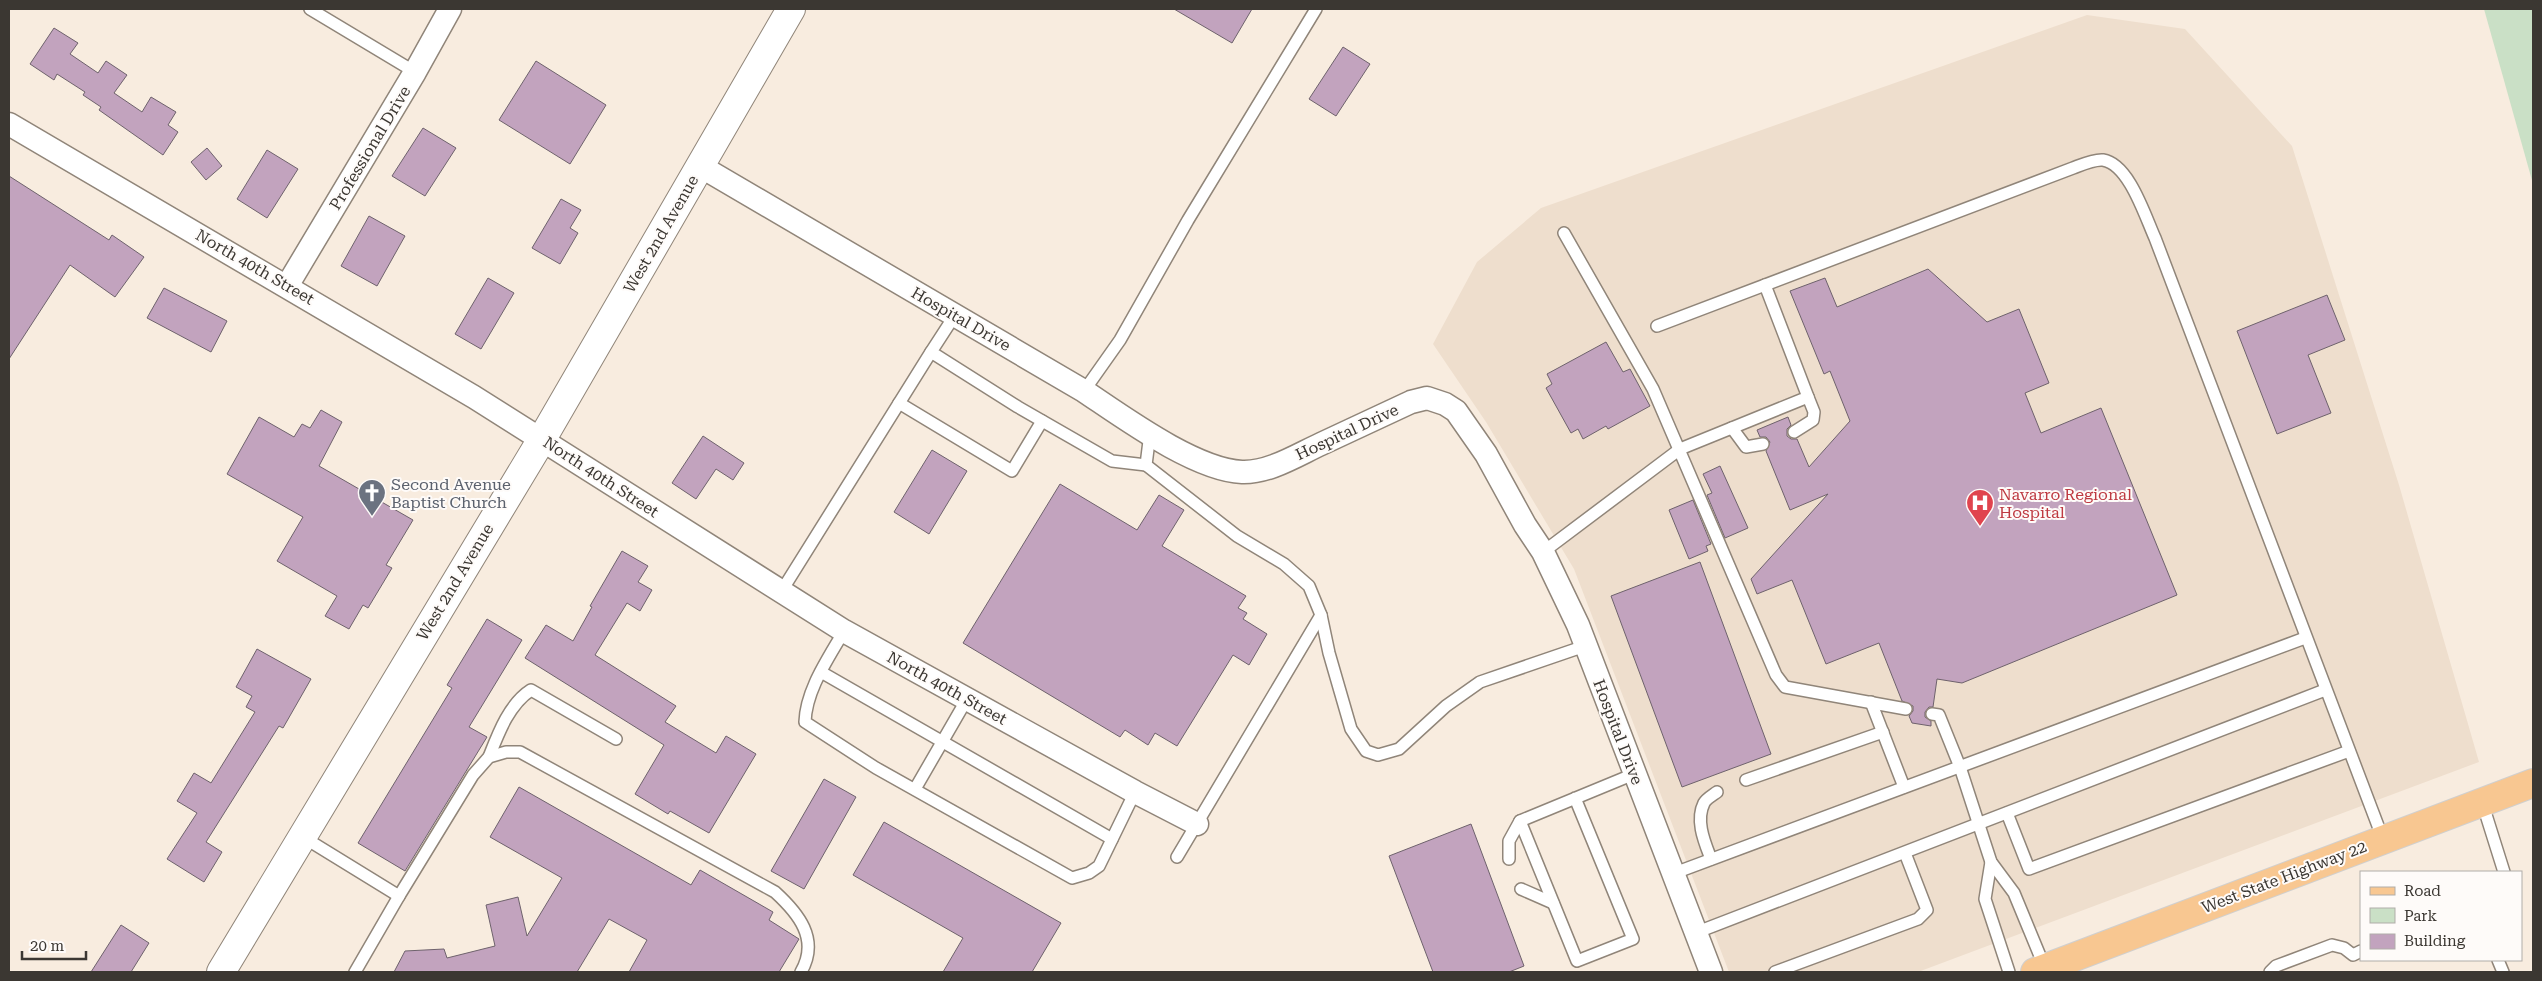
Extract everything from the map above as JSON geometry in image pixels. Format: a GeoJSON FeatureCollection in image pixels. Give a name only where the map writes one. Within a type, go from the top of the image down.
{"type":"FeatureCollection","features":[{"type":"Feature","properties":{"kind":"main road","name":"West State Highway 22"},"geometry":{"type":"LineString","coordinates":[[2045,970],[2533,783]]}},
{"type":"Feature","properties":{"kind":"street","name":"Professional Drive"},"geometry":{"type":"LineString","coordinates":[[287,286],[415,72],[450,9]]}},
{"type":"Feature","properties":{"kind":"street","name":"West 2nd Avenue"},"geometry":{"type":"LineString","coordinates":[[221,972],[542,439],[791,9]]}},
{"type":"Feature","properties":{"kind":"street","name":"North 40th Street"},"geometry":{"type":"LineString","coordinates":[[9,124],[287,286],[542,439],[844,631],[1135,792],[1197,824]]}},
{"type":"Feature","properties":{"kind":"street","name":"Hospital Drive"},"geometry":{"type":"LineString","coordinates":[[700,166],[1084,391],[1150,433],[1186,454],[1213,466],[1243,472],[1282,462],[1411,402],[1427,398],[1445,404],[1456,411],[1486,454],[1525,525],[1543,552],[1585,646],[1711,972]]}},
{"type":"Feature","properties":{"kind":"lane"},"geometry":{"type":"LineString","coordinates":[[310,9],[415,72]]}},
{"type":"Feature","properties":{"kind":"lane"},"geometry":{"type":"LineString","coordinates":[[1084,391],[1120,340],[1188,220],[1316,9]]}},
{"type":"Feature","properties":{"kind":"lane"},"geometry":{"type":"LineString","coordinates":[[1657,326],[2073,168],[2102,160],[2116,165],[2126,175],[2155,238],[2383,839]]}},
{"type":"Feature","properties":{"kind":"lane"},"geometry":{"type":"LineString","coordinates":[[1564,234],[1653,389],[1776,675],[1784,687],[1906,708]]}},
{"type":"Feature","properties":{"kind":"lane"},"geometry":{"type":"LineString","coordinates":[[1765,285],[1814,412],[1813,420],[1794,432]]}},
{"type":"Feature","properties":{"kind":"lane"},"geometry":{"type":"LineString","coordinates":[[781,592],[955,315]]}},
{"type":"Feature","properties":{"kind":"lane"},"geometry":{"type":"LineString","coordinates":[[931,352],[1042,421],[1112,461],[1146,465],[1237,536],[1284,564],[1309,586],[1321,615],[1329,653],[1351,730],[1366,751],[1378,756],[1399,749],[1446,706],[1480,682],[1585,646]]}},
{"type":"Feature","properties":{"kind":"lane"},"geometry":{"type":"LineString","coordinates":[[1543,552],[1680,449],[1808,397]]}},
{"type":"Feature","properties":{"kind":"lane"},"geometry":{"type":"LineString","coordinates":[[899,404],[1012,471],[1042,421]]}},
{"type":"Feature","properties":{"kind":"lane"},"geometry":{"type":"LineString","coordinates":[[1732,428],[1746,448],[1763,444]]}},
{"type":"Feature","properties":{"kind":"lane"},"geometry":{"type":"LineString","coordinates":[[1146,465],[1150,433]]}},
{"type":"Feature","properties":{"kind":"lane"},"geometry":{"type":"LineString","coordinates":[[1178,857],[1321,615]]}},
{"type":"Feature","properties":{"kind":"lane"},"geometry":{"type":"LineString","coordinates":[[844,631],[821,672],[805,708],[805,722],[915,790],[1072,878],[1089,874],[1099,866],[1135,792]]}},
{"type":"Feature","properties":{"kind":"lane"},"geometry":{"type":"LineString","coordinates":[[1672,874],[2306,638]]}},
{"type":"Feature","properties":{"kind":"lane"},"geometry":{"type":"LineString","coordinates":[[821,672],[1112,839]]}},
{"type":"Feature","properties":{"kind":"lane"},"geometry":{"type":"LineString","coordinates":[[355,972],[398,896],[473,776],[489,757],[501,728],[524,694],[530,690],[616,739]]}},
{"type":"Feature","properties":{"kind":"lane"},"geometry":{"type":"LineString","coordinates":[[1695,933],[2325,690]]}},
{"type":"Feature","properties":{"kind":"lane"},"geometry":{"type":"LineString","coordinates":[[915,790],[941,741],[967,699]]}},
{"type":"Feature","properties":{"kind":"lane"},"geometry":{"type":"LineString","coordinates":[[1871,702],[1904,787]]}},
{"type":"Feature","properties":{"kind":"lane"},"geometry":{"type":"LineString","coordinates":[[1932,714],[1939,715],[1960,767],[1991,862],[2014,892],[2045,970]]}},
{"type":"Feature","properties":{"kind":"lane"},"geometry":{"type":"LineString","coordinates":[[1746,780],[1882,732]]}},
{"type":"Feature","properties":{"kind":"lane"},"geometry":{"type":"LineString","coordinates":[[2008,813],[2029,869],[2349,751]]}},
{"type":"Feature","properties":{"kind":"lane"},"geometry":{"type":"LineString","coordinates":[[489,757],[506,752],[520,752],[775,892],[792,908],[804,924],[808,949],[801,972]]}},
{"type":"Feature","properties":{"kind":"lane"},"geometry":{"type":"LineString","coordinates":[[1509,859],[1509,841],[1520,821],[1634,774]]}},
{"type":"Feature","properties":{"kind":"lane"},"geometry":{"type":"LineString","coordinates":[[1711,859],[1703,837],[1701,819],[1704,802],[1716,792]]}},
{"type":"Feature","properties":{"kind":"lane"},"geometry":{"type":"LineString","coordinates":[[1520,821],[1577,960],[1633,939],[1575,798]]}},
{"type":"Feature","properties":{"kind":"lane"},"geometry":{"type":"LineString","coordinates":[[2482,802],[2504,871]]}},
{"type":"Feature","properties":{"kind":"lane"},"geometry":{"type":"LineString","coordinates":[[303,837],[398,896]]}},
{"type":"Feature","properties":{"kind":"lane"},"geometry":{"type":"LineString","coordinates":[[1775,972],[1918,919],[1927,910],[1905,853]]}},
{"type":"Feature","properties":{"kind":"lane"},"geometry":{"type":"LineString","coordinates":[[1991,862],[1984,899],[2009,972]]}},
{"type":"Feature","properties":{"kind":"lane"},"geometry":{"type":"LineString","coordinates":[[1521,889],[1553,904]]}},
{"type":"Feature","properties":{"kind":"lane"},"geometry":{"type":"LineString","coordinates":[[2270,972],[2276,966],[2332,945],[2344,948],[2353,954],[2360,951]]}},
{"type":"Feature","properties":{"kind":"shaded area","name":"Navarro Regional Hospital"},"geometry":{"type":"Polygon","coordinates":[[[2087,15],[2185,29],[2292,146],[2399,485],[2479,762],[1918,972],[1729,972],[1574,569],[1486,422],[1433,344],[1477,262],[1541,208],[2087,15]]]}},
{"type":"Feature","properties":{"kind":"green space"},"geometry":{"type":"Polygon","coordinates":[[[2484,9],[2533,9],[2533,184],[2484,9]]]}},
{"type":"Feature","properties":{"kind":"building"},"geometry":{"type":"Polygon","coordinates":[[[1174,9],[1252,9],[1232,43],[1174,9]]]}},
{"type":"Feature","properties":{"kind":"building"},"geometry":{"type":"Polygon","coordinates":[[[54,28],[78,43],[70,54],[98,73],[106,61],[127,75],[114,93],[142,112],[151,97],[176,112],[168,125],[178,132],[163,155],[99,110],[101,107],[83,95],[85,92],[57,74],[54,80],[30,64],[54,28]]]}},
{"type":"Feature","properties":{"kind":"building"},"geometry":{"type":"Polygon","coordinates":[[[1343,47],[1370,64],[1336,116],[1309,99],[1343,47]]]}},
{"type":"Feature","properties":{"kind":"building"},"geometry":{"type":"Polygon","coordinates":[[[536,61],[606,105],[570,164],[499,120],[536,61]]]}},
{"type":"Feature","properties":{"kind":"building"},"geometry":{"type":"Polygon","coordinates":[[[423,128],[456,148],[425,196],[392,176],[423,128]]]}},
{"type":"Feature","properties":{"kind":"building"},"geometry":{"type":"Polygon","coordinates":[[[207,148],[222,166],[206,180],[191,162],[207,148]]]}},
{"type":"Feature","properties":{"kind":"building"},"geometry":{"type":"Polygon","coordinates":[[[267,150],[298,169],[267,218],[237,199],[267,150]]]}},
{"type":"Feature","properties":{"kind":"building"},"geometry":{"type":"Polygon","coordinates":[[[9,176],[109,240],[112,235],[144,257],[115,297],[70,265],[9,359],[9,176]]]}},
{"type":"Feature","properties":{"kind":"building"},"geometry":{"type":"Polygon","coordinates":[[[561,199],[581,210],[570,228],[578,233],[560,264],[532,248],[561,199]]]}},
{"type":"Feature","properties":{"kind":"building"},"geometry":{"type":"Polygon","coordinates":[[[369,216],[405,236],[377,286],[341,266],[369,216]]]}},
{"type":"Feature","properties":{"kind":"building"},"geometry":{"type":"Polygon","coordinates":[[[1928,269],[1987,322],[2019,309],[2049,383],[2025,393],[2041,433],[2101,408],[2177,595],[1962,683],[1937,679],[1933,707],[1929,707],[1925,712],[1925,717],[1931,721],[1931,726],[1912,723],[1909,716],[1913,711],[1913,706],[1902,701],[1879,643],[1826,664],[1792,580],[1757,594],[1751,579],[1828,494],[1790,510],[1766,451],[1770,442],[1766,437],[1760,437],[1757,430],[1788,417],[1791,425],[1787,429],[1787,436],[1791,439],[1797,439],[1809,467],[1850,421],[1830,371],[1824,374],[1790,291],[1825,278],[1837,307],[1928,269]]]}},
{"type":"Feature","properties":{"kind":"building"},"geometry":{"type":"Polygon","coordinates":[[[488,278],[514,293],[481,349],[455,334],[488,278]]]}},
{"type":"Feature","properties":{"kind":"building"},"geometry":{"type":"Polygon","coordinates":[[[164,288],[227,321],[211,352],[147,318],[164,288]]]}},
{"type":"Feature","properties":{"kind":"building"},"geometry":{"type":"Polygon","coordinates":[[[2327,295],[2345,340],[2308,355],[2331,413],[2277,434],[2237,331],[2327,295]]]}},
{"type":"Feature","properties":{"kind":"building"},"geometry":{"type":"Polygon","coordinates":[[[1606,342],[1623,372],[1630,369],[1650,406],[1608,429],[1606,426],[1583,439],[1578,429],[1571,433],[1546,388],[1552,384],[1547,374],[1606,342]]]}},
{"type":"Feature","properties":{"kind":"building","name":"Second Avenue Baptist Church"},"geometry":{"type":"Polygon","coordinates":[[[321,410],[342,422],[319,466],[413,520],[386,565],[392,568],[368,608],[363,605],[349,629],[325,616],[337,596],[277,561],[303,517],[227,474],[259,417],[294,437],[302,424],[310,428],[321,410]]]}},
{"type":"Feature","properties":{"kind":"building"},"geometry":{"type":"Polygon","coordinates":[[[703,436],[744,463],[733,480],[716,469],[696,499],[672,483],[703,436]]]}},
{"type":"Feature","properties":{"kind":"building"},"geometry":{"type":"Polygon","coordinates":[[[932,450],[967,471],[929,534],[894,512],[932,450]]]}},
{"type":"Feature","properties":{"kind":"building"},"geometry":{"type":"Polygon","coordinates":[[[1720,466],[1748,528],[1725,538],[1707,495],[1712,493],[1703,474],[1720,466]]]}},
{"type":"Feature","properties":{"kind":"building"},"geometry":{"type":"Polygon","coordinates":[[[1060,484],[1137,530],[1159,495],[1184,510],[1162,546],[1246,596],[1238,608],[1247,613],[1243,619],[1267,634],[1249,665],[1233,655],[1177,746],[1155,733],[1148,745],[1125,730],[1120,737],[963,643],[1060,484]]]}},
{"type":"Feature","properties":{"kind":"building"},"geometry":{"type":"Polygon","coordinates":[[[1693,500],[1711,544],[1706,546],[1708,551],[1689,559],[1669,510],[1693,500]]]}},
{"type":"Feature","properties":{"kind":"building"},"geometry":{"type":"Polygon","coordinates":[[[622,551],[648,566],[638,582],[652,590],[640,611],[627,603],[595,655],[676,706],[665,722],[716,753],[726,736],[756,754],[709,833],[670,811],[668,814],[635,794],[664,745],[525,658],[546,625],[573,641],[592,607],[590,606],[622,551]]]}},
{"type":"Feature","properties":{"kind":"building"},"geometry":{"type":"Polygon","coordinates":[[[1700,562],[1771,754],[1682,787],[1611,596],[1700,562]]]}},
{"type":"Feature","properties":{"kind":"building"},"geometry":{"type":"Polygon","coordinates":[[[487,619],[522,640],[469,727],[487,737],[405,871],[358,843],[452,688],[447,685],[487,619]]]}},
{"type":"Feature","properties":{"kind":"building"},"geometry":{"type":"Polygon","coordinates":[[[257,649],[311,679],[283,728],[279,726],[206,842],[222,852],[204,882],[167,859],[197,813],[177,801],[194,773],[211,783],[255,712],[246,707],[252,696],[236,687],[257,649]]]}},
{"type":"Feature","properties":{"kind":"building"},"geometry":{"type":"Polygon","coordinates":[[[824,779],[856,797],[804,889],[771,871],[824,779]]]}},
{"type":"Feature","properties":{"kind":"building"},"geometry":{"type":"Polygon","coordinates":[[[519,787],[691,885],[700,870],[773,912],[769,920],[799,939],[779,972],[629,972],[647,940],[609,919],[577,972],[394,972],[405,951],[444,949],[447,958],[495,946],[486,905],[518,897],[527,936],[562,878],[490,837],[519,787]]]}},
{"type":"Feature","properties":{"kind":"building"},"geometry":{"type":"Polygon","coordinates":[[[884,822],[1061,923],[1032,972],[943,972],[963,938],[853,875],[884,822]]]}},
{"type":"Feature","properties":{"kind":"building"},"geometry":{"type":"Polygon","coordinates":[[[1471,824],[1524,966],[1509,972],[1433,972],[1389,856],[1471,824]]]}},
{"type":"Feature","properties":{"kind":"building"},"geometry":{"type":"Polygon","coordinates":[[[121,925],[149,943],[131,972],[91,972],[121,925]]]}},
{"type":"Feature","properties":{"kind":"place","name":"Second Avenue Baptist Church"},"geometry":{"type":"Point","coordinates":[372,517]}},
{"type":"Feature","properties":{"kind":"place","name":"Navarro Regional Hospital"},"geometry":{"type":"Point","coordinates":[1980,527]}}]}
